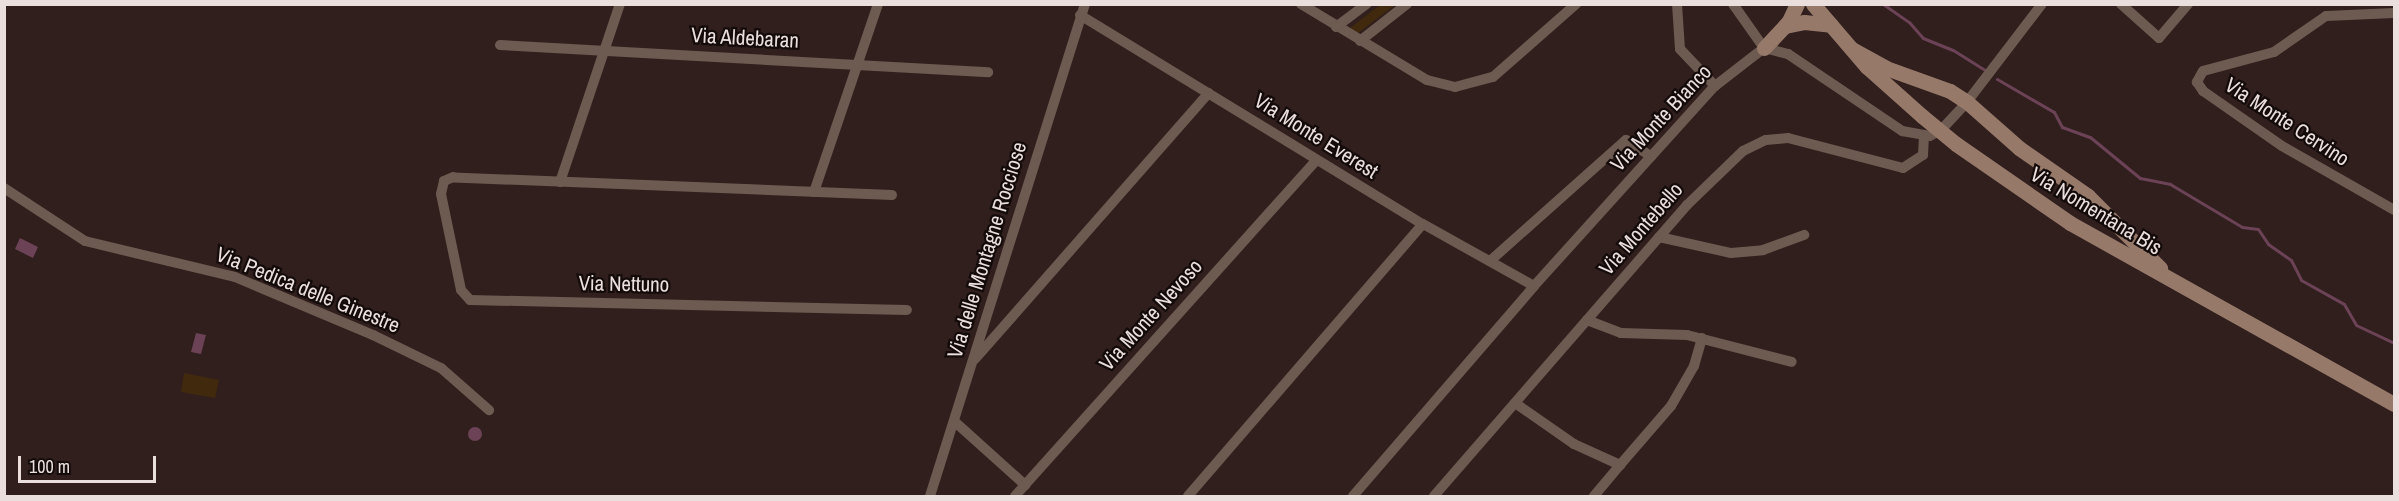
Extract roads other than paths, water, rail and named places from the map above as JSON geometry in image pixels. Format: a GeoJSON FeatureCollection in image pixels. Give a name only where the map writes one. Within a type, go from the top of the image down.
{"type":"FeatureCollection","features":[{"type":"Feature","properties":{"kind":"main road"},"geometry":{"type":"LineString","coordinates":[[1764,48],[1785,26],[1797,4]]}},
{"type":"Feature","properties":{"kind":"main road","name":"Via Nomentana Bis"},"geometry":{"type":"LineString","coordinates":[[1814,4],[1852,49],[1922,116],[1956,144],[2070,223],[2394,404]]}},
{"type":"Feature","properties":{"kind":"main road"},"geometry":{"type":"LineString","coordinates":[[1785,26],[1804,22],[1831,25]]}},
{"type":"Feature","properties":{"kind":"main road"},"geometry":{"type":"LineString","coordinates":[[1852,49],[1886,68],[1950,91],[1967,102],[2019,148],[2100,207],[2175,283]]}},
{"type":"Feature","properties":{"kind":"street"},"geometry":{"type":"LineString","coordinates":[[620,4],[560,182],[892,195]]}},
{"type":"Feature","properties":{"kind":"street"},"geometry":{"type":"LineString","coordinates":[[814,192],[878,4]]}},
{"type":"Feature","properties":{"kind":"street","name":"Via delle Montagne Rocciose"},"geometry":{"type":"LineString","coordinates":[[930,496],[1085,4]]}},
{"type":"Feature","properties":{"kind":"street"},"geometry":{"type":"LineString","coordinates":[[1301,4],[1427,80],[1467,86],[1498,73],[1576,4]]}},
{"type":"Feature","properties":{"kind":"street"},"geometry":{"type":"LineString","coordinates":[[1336,27],[1366,4]]}},
{"type":"Feature","properties":{"kind":"street"},"geometry":{"type":"LineString","coordinates":[[1360,41],[1407,4]]}},
{"type":"Feature","properties":{"kind":"street"},"geometry":{"type":"LineString","coordinates":[[1677,4],[1678,45],[1715,86]]}},
{"type":"Feature","properties":{"kind":"street"},"geometry":{"type":"LineString","coordinates":[[1733,4],[1764,48],[1788,54],[1895,128],[1924,135],[1942,129],[1967,102],[2042,4]]}},
{"type":"Feature","properties":{"kind":"street"},"geometry":{"type":"LineString","coordinates":[[2121,4],[2159,38],[2188,4]]}},
{"type":"Feature","properties":{"kind":"street","name":"Via Monte Cervino"},"geometry":{"type":"LineString","coordinates":[[2394,13],[2326,16],[2274,52],[2204,71],[2197,82],[2203,91],[2283,146],[2394,210]]}},
{"type":"Feature","properties":{"kind":"street","name":"Via Monte Everest"},"geometry":{"type":"LineString","coordinates":[[1080,15],[1423,224],[1534,286]]}},
{"type":"Feature","properties":{"kind":"street","name":"Via Aldebaran"},"geometry":{"type":"LineString","coordinates":[[500,45],[858,63],[988,72]]}},
{"type":"Feature","properties":{"kind":"street","name":"Via Monte Bianco"},"geometry":{"type":"LineString","coordinates":[[1353,496],[1534,286],[1715,86],[1764,48]]}},
{"type":"Feature","properties":{"kind":"street"},"geometry":{"type":"LineString","coordinates":[[973,361],[1209,93]]}},
{"type":"Feature","properties":{"kind":"street","name":"Via Montebello"},"geometry":{"type":"LineString","coordinates":[[1434,496],[1659,237],[1726,166],[1763,140],[1803,141],[1899,168],[1921,159],[1925,149],[1924,135]]}},
{"type":"Feature","properties":{"kind":"street"},"geometry":{"type":"LineString","coordinates":[[1490,261],[1626,140],[1651,156]]}},
{"type":"Feature","properties":{"kind":"street","name":"Via Monte Nevoso"},"geometry":{"type":"LineString","coordinates":[[1015,496],[1316,160]]}},
{"type":"Feature","properties":{"kind":"street","name":"Via Nettuno"},"geometry":{"type":"LineString","coordinates":[[560,182],[448,178],[442,185],[441,200],[461,290],[470,300],[907,310]]}},
{"type":"Feature","properties":{"kind":"street","name":"Via Pedica delle Ginestre"},"geometry":{"type":"LineString","coordinates":[[4,188],[85,241],[236,277],[373,335],[441,368],[489,410]]}},
{"type":"Feature","properties":{"kind":"street"},"geometry":{"type":"LineString","coordinates":[[1188,496],[1423,224]]}},
{"type":"Feature","properties":{"kind":"street"},"geometry":{"type":"LineString","coordinates":[[1659,237],[1731,253],[1763,250],[1804,235]]}},
{"type":"Feature","properties":{"kind":"street"},"geometry":{"type":"LineString","coordinates":[[1587,320],[1621,333],[1702,338],[1792,362]]}},
{"type":"Feature","properties":{"kind":"street"},"geometry":{"type":"LineString","coordinates":[[1594,496],[1671,406],[1694,366],[1702,338]]}},
{"type":"Feature","properties":{"kind":"street"},"geometry":{"type":"LineString","coordinates":[[1515,403],[1579,447],[1620,465]]}},
{"type":"Feature","properties":{"kind":"street"},"geometry":{"type":"LineString","coordinates":[[954,420],[1025,485]]}},
{"type":"Feature","properties":{"kind":"waterway"},"geometry":{"type":"LineString","coordinates":[[1883,4],[1909,22],[1923,38],[1953,50],[1986,71]]}},
{"type":"Feature","properties":{"kind":"waterway"},"geometry":{"type":"LineString","coordinates":[[1997,79],[2054,112],[2062,127],[2090,137],[2140,178],[2170,184],[2242,227],[2258,229],[2268,244],[2291,260],[2301,280],[2344,304],[2356,325],[2394,343]]}}]}
